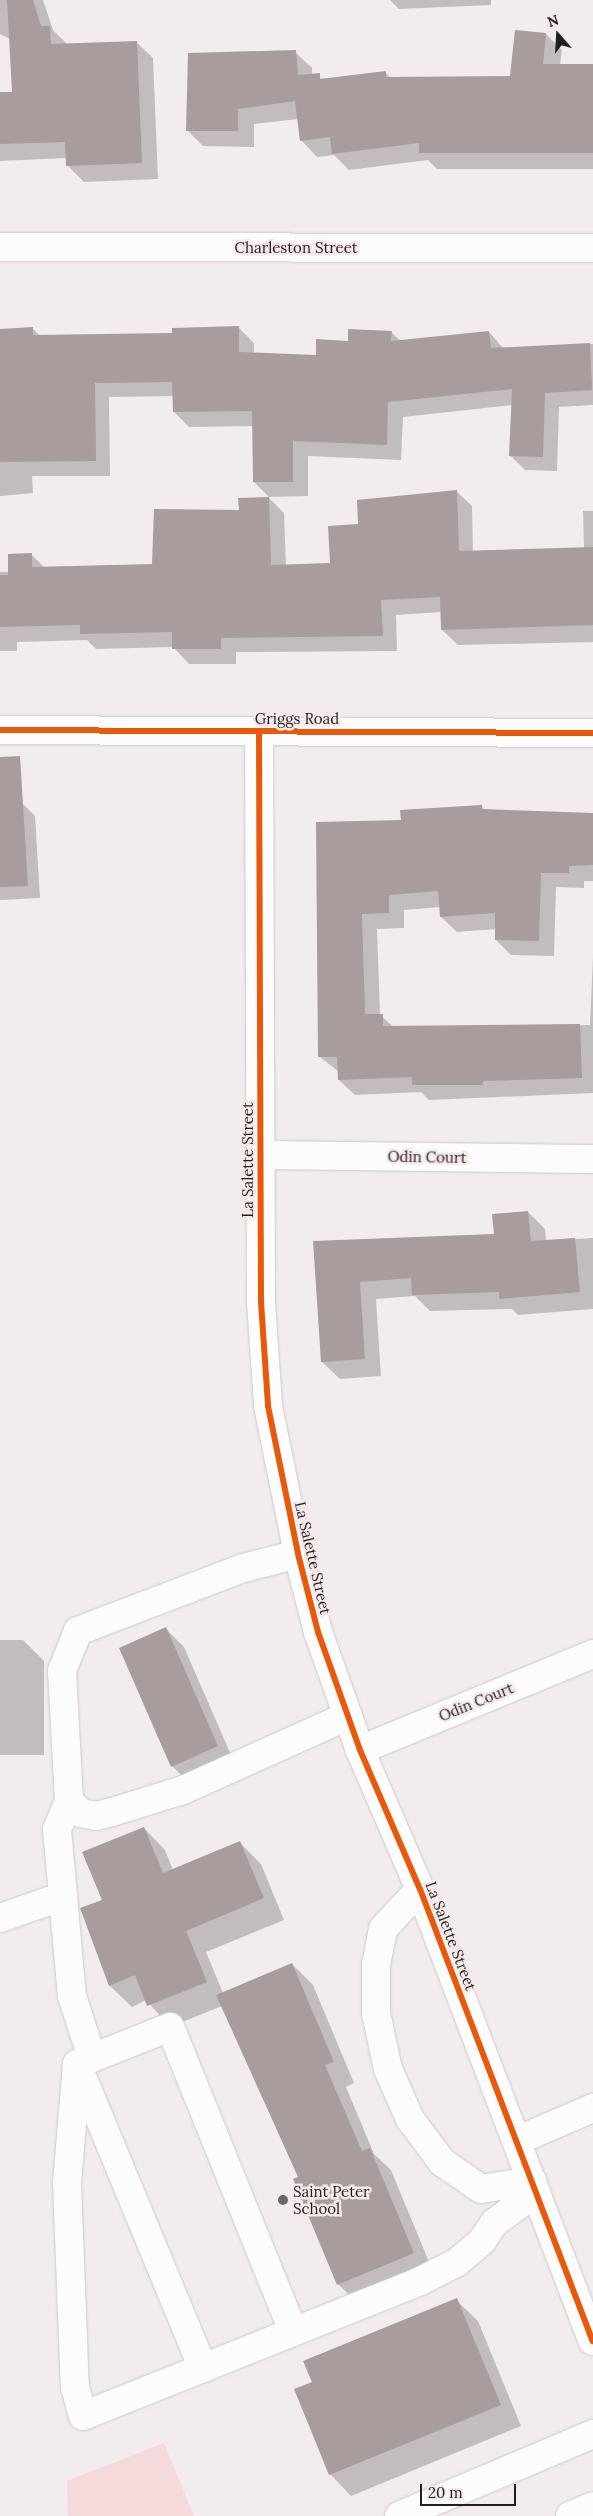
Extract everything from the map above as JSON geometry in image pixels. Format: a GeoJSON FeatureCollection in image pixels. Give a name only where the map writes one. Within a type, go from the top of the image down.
{"type":"FeatureCollection","features":[{"type":"Feature","properties":{"kind":"street","name":"Charleston Street"},"geometry":{"type":"LineString","coordinates":[[0,247],[593,248]]}},
{"type":"Feature","properties":{"kind":"street","name":"Griggs Road"},"geometry":{"type":"LineString","coordinates":[[0,730],[593,732]]}},
{"type":"Feature","properties":{"kind":"street","name":"La Salette Street"},"geometry":{"type":"LineString","coordinates":[[259,731],[261,1156],[268,1406],[298,1554],[318,1632],[360,1750],[420,1889],[593,2341]]}},
{"type":"Feature","properties":{"kind":"street","name":"Odin Court"},"geometry":{"type":"LineString","coordinates":[[261,1156],[593,1159]]}},
{"type":"Feature","properties":{"kind":"street"},"geometry":{"type":"LineString","coordinates":[[203,2368],[84,2061],[72,1996],[57,1829],[70,1801],[62,1671],[78,1631],[243,1568],[298,1554]]}},
{"type":"Feature","properties":{"kind":"street","name":"Odin Court"},"geometry":{"type":"LineString","coordinates":[[360,1750],[593,1654]]}},
{"type":"Feature","properties":{"kind":"street"},"geometry":{"type":"LineString","coordinates":[[70,1801],[81,1813],[104,1814],[183,1790],[348,1716]]}},
{"type":"Feature","properties":{"kind":"street"},"geometry":{"type":"LineString","coordinates":[[420,1889],[383,1929],[376,1964],[376,2013],[388,2069],[410,2119],[442,2162],[481,2189],[534,2186]]}},
{"type":"Feature","properties":{"kind":"street"},"geometry":{"type":"LineString","coordinates":[[0,1918],[63,1896]]}},
{"type":"Feature","properties":{"kind":"street"},"geometry":{"type":"LineString","coordinates":[[84,2061],[170,2027],[293,2331]]}},
{"type":"Feature","properties":{"kind":"street"},"geometry":{"type":"LineString","coordinates":[[84,2061],[67,2183],[75,2387],[83,2416],[456,2263],[482,2241],[494,2223],[534,2186]]}},
{"type":"Feature","properties":{"kind":"street"},"geometry":{"type":"LineString","coordinates":[[516,2141],[593,2108]]}},
{"type":"Feature","properties":{"kind":"street"},"geometry":{"type":"LineString","coordinates":[[399,2516],[593,2434]]}},
{"type":"Feature","properties":{"kind":"street"},"geometry":{"type":"LineString","coordinates":[[570,2516],[593,2506]]}},
{"type":"Feature","properties":{"kind":"shaded area"},"geometry":{"type":"Polygon","coordinates":[[[164,2443],[194,2516],[68,2516],[67,2481],[164,2443]]]}},
{"type":"Feature","properties":{"kind":"building"},"geometry":{"type":"Polygon","coordinates":[[[7,0],[33,0],[41,26],[50,26],[51,44],[137,41],[142,163],[66,166],[65,142],[0,144],[0,92],[12,92],[7,0]]]}},
{"type":"Feature","properties":{"kind":"building"},"geometry":{"type":"Polygon","coordinates":[[[515,30],[546,33],[543,64],[593,64],[593,153],[419,153],[419,143],[332,154],[330,137],[300,141],[295,101],[238,109],[238,131],[186,131],[188,53],[296,50],[298,75],[320,73],[320,79],[386,71],[386,77],[510,76],[515,30]]]}},
{"type":"Feature","properties":{"kind":"building"},"geometry":{"type":"Polygon","coordinates":[[[239,326],[239,352],[316,355],[316,339],[348,341],[348,329],[392,331],[391,341],[489,331],[491,348],[590,343],[592,390],[545,393],[543,457],[509,456],[512,389],[388,402],[387,445],[293,441],[293,482],[253,482],[252,411],[173,412],[172,382],[95,383],[96,461],[0,462],[0,329],[33,327],[33,335],[172,333],[172,328],[239,326]]]}},
{"type":"Feature","properties":{"kind":"building"},"geometry":{"type":"Polygon","coordinates":[[[457,490],[459,551],[593,547],[593,625],[441,630],[440,597],[381,600],[383,636],[221,638],[221,649],[172,649],[172,632],[80,634],[80,625],[0,627],[0,575],[8,575],[8,554],[32,553],[32,567],[152,564],[154,509],[239,510],[238,498],[269,497],[271,565],[330,563],[328,526],[358,524],[357,500],[457,490]]]}},
{"type":"Feature","properties":{"kind":"building"},"geometry":{"type":"Polygon","coordinates":[[[20,756],[28,886],[0,887],[0,757],[20,756]]]}},
{"type":"Feature","properties":{"kind":"building"},"geometry":{"type":"Polygon","coordinates":[[[482,805],[482,809],[593,813],[593,865],[569,866],[569,873],[541,873],[539,941],[495,940],[495,913],[440,917],[438,891],[389,895],[389,913],[362,914],[365,1014],[383,1014],[383,1026],[580,1024],[582,1078],[483,1081],[483,1085],[412,1085],[412,1077],[338,1080],[337,1057],[318,1057],[316,822],[401,820],[400,810],[482,805]]]}},
{"type":"Feature","properties":{"kind":"building"},"geometry":{"type":"Polygon","coordinates":[[[528,1211],[531,1241],[575,1238],[580,1292],[499,1299],[499,1292],[412,1295],[411,1278],[360,1282],[365,1359],[321,1362],[313,1241],[494,1234],[492,1214],[528,1211]]]}},
{"type":"Feature","properties":{"kind":"building"},"geometry":{"type":"Polygon","coordinates":[[[166,1627],[218,1746],[171,1767],[119,1648],[166,1627]]]}},
{"type":"Feature","properties":{"kind":"building"},"geometry":{"type":"Polygon","coordinates":[[[144,1827],[163,1873],[240,1841],[264,1898],[186,1931],[207,1982],[147,2006],[135,1975],[109,1986],[80,1908],[102,1900],[82,1852],[144,1827]]]}},
{"type":"Feature","properties":{"kind":"building"},"geometry":{"type":"Polygon","coordinates":[[[292,1963],[334,2062],[325,2065],[362,2151],[370,2148],[414,2253],[337,2285],[293,2179],[298,2177],[216,1995],[292,1963]]]}},
{"type":"Feature","properties":{"kind":"building"},"geometry":{"type":"Polygon","coordinates":[[[457,2298],[501,2405],[329,2475],[294,2389],[312,2382],[303,2361],[457,2298]]]}},
{"type":"Feature","properties":{"kind":"cycle path"},"geometry":{"type":"LineString","coordinates":[[0,730],[593,733]]}},
{"type":"Feature","properties":{"kind":"cycle path"},"geometry":{"type":"LineString","coordinates":[[259,731],[261,1302],[268,1406],[298,1554],[318,1632],[360,1750],[420,1889],[593,2341]]}},
{"type":"Feature","properties":{"kind":"place","name":"Saint Peter School"},"geometry":{"type":"Point","coordinates":[283,2200]}}]}
